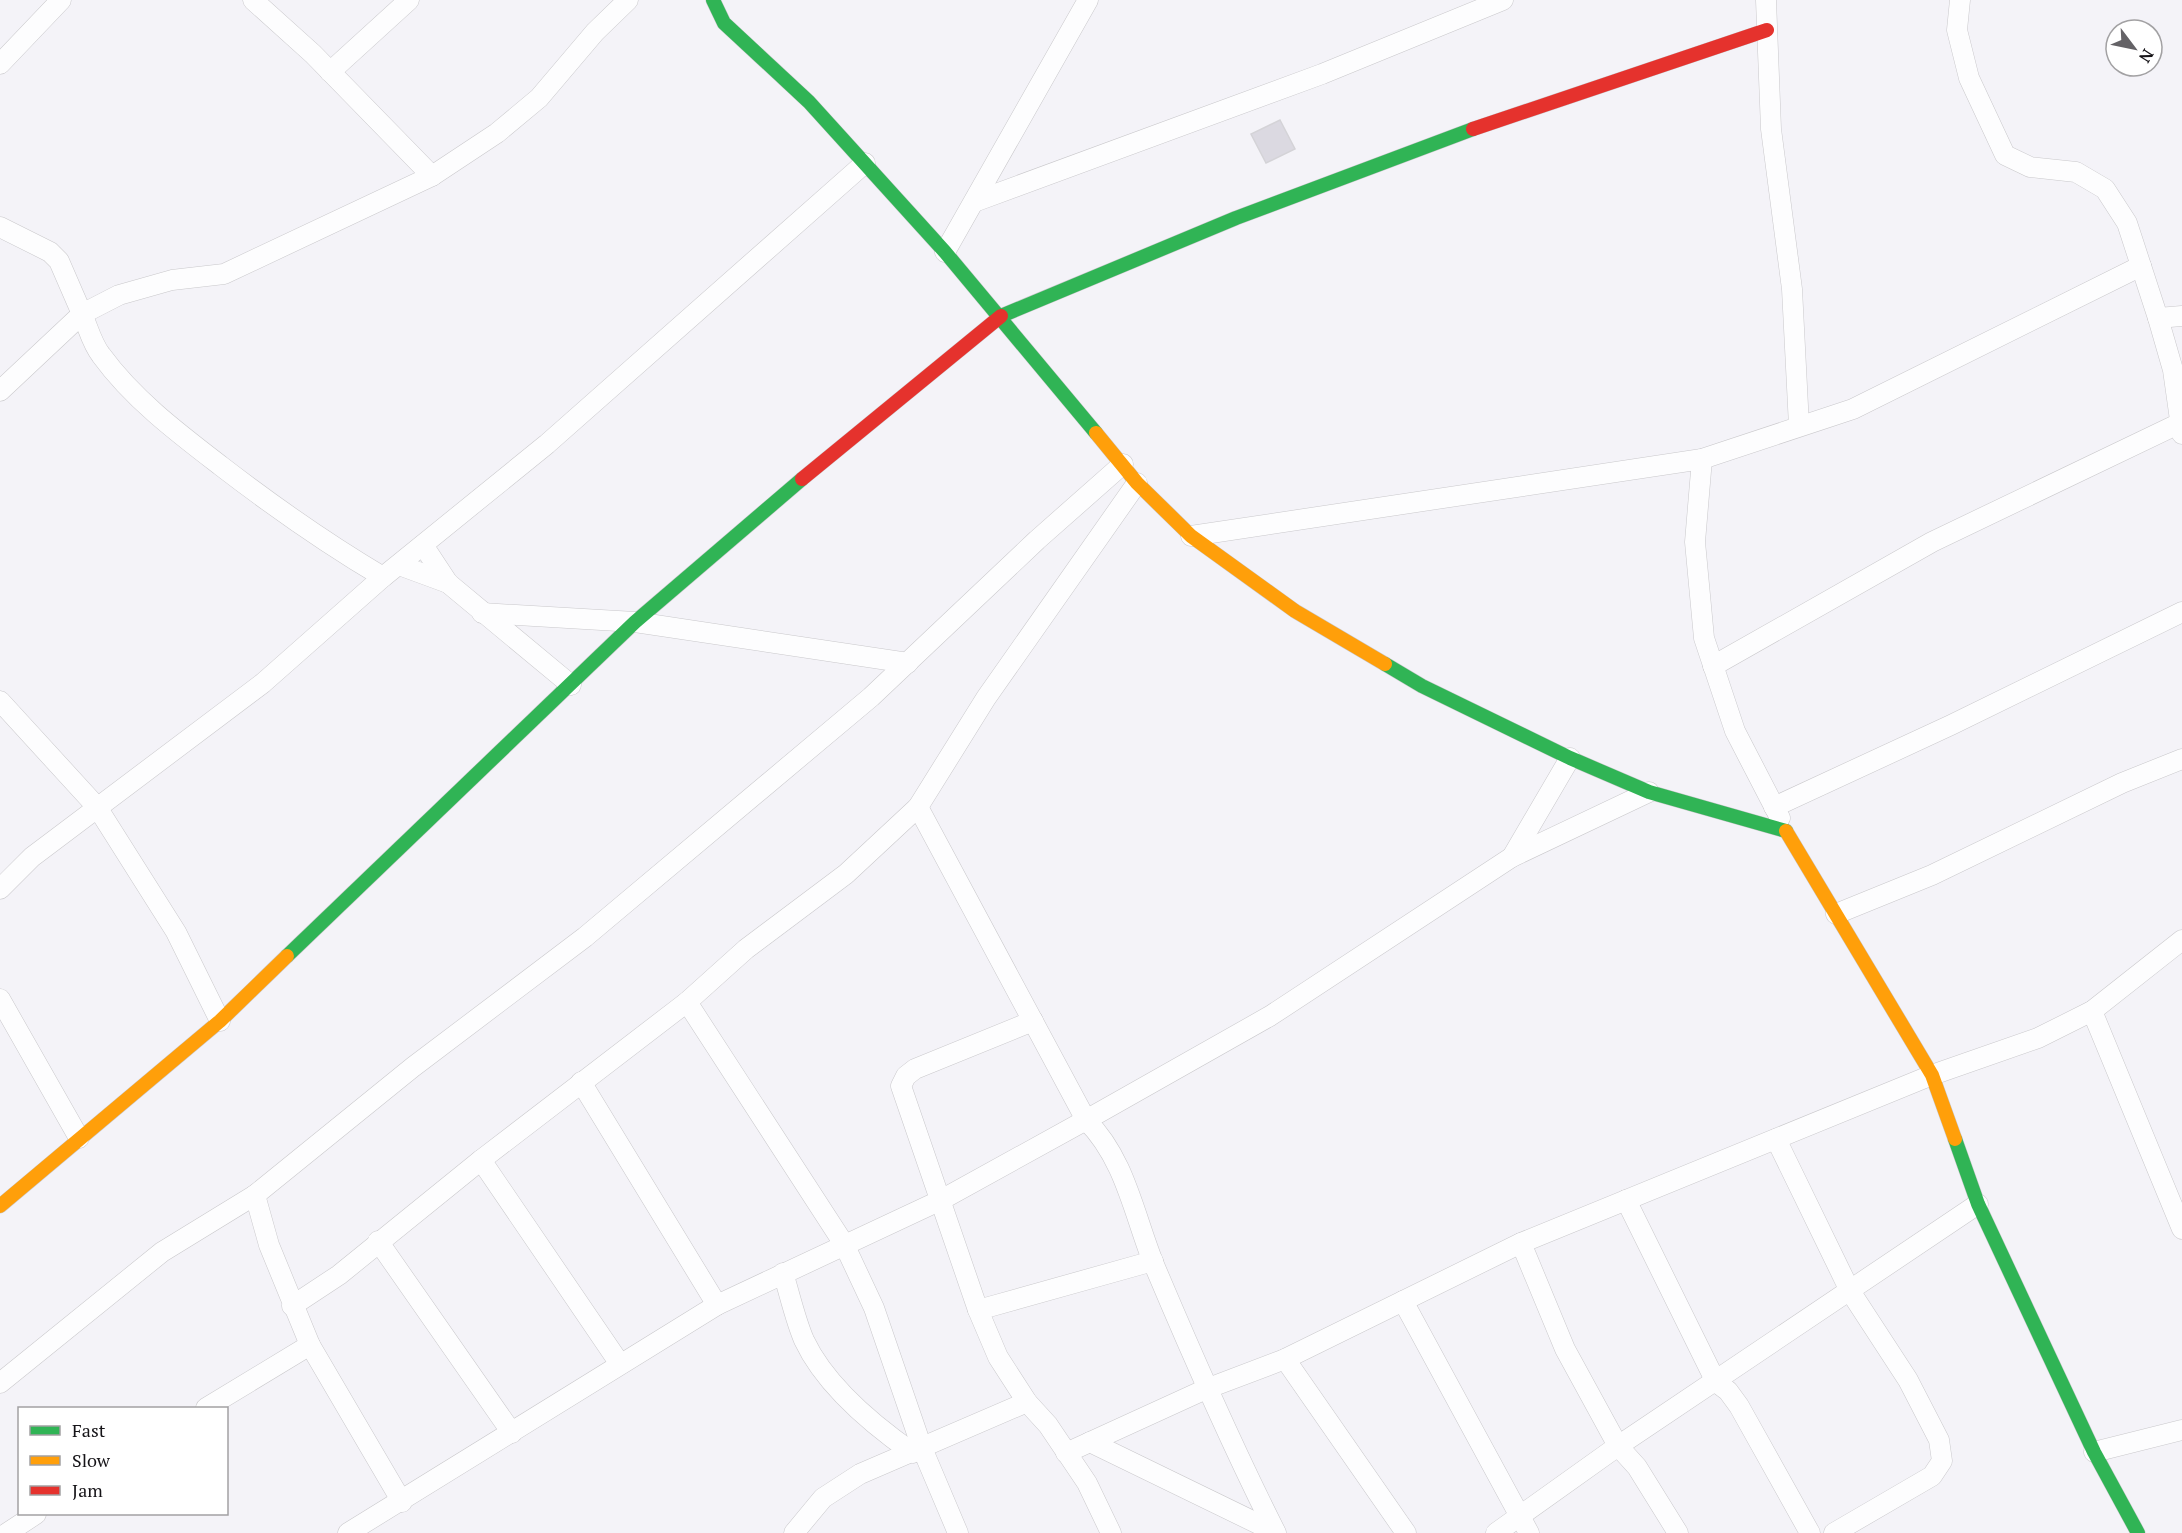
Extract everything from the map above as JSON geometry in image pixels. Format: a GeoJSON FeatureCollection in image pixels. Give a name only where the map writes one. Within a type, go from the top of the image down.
{"type":"FeatureCollection","features":[{"type":"Feature","properties":{"kind":"street"},"geometry":{"type":"LineString","coordinates":[[0,64],[61,0]]}},
{"type":"Feature","properties":{"kind":"street"},"geometry":{"type":"LineString","coordinates":[[253,0],[330,72],[432,176]]}},
{"type":"Feature","properties":{"kind":"street"},"geometry":{"type":"LineString","coordinates":[[330,72],[409,0]]}},
{"type":"Feature","properties":{"kind":"street"},"geometry":{"type":"LineString","coordinates":[[0,391],[82,314],[119,295],[172,280],[224,274],[432,176],[497,133],[539,98],[595,33],[628,0]]}},
{"type":"Feature","properties":{"kind":"street"},"geometry":{"type":"LineString","coordinates":[[713,0],[724,23],[809,102],[865,163],[945,252],[1137,483],[1191,536],[1295,611],[1422,686],[1570,758],[1649,792],[1787,831]]}},
{"type":"Feature","properties":{"kind":"street"},"geometry":{"type":"LineString","coordinates":[[945,252],[1088,0]]}},
{"type":"Feature","properties":{"kind":"street"},"geometry":{"type":"LineString","coordinates":[[974,202],[1322,74],[1503,0]]}},
{"type":"Feature","properties":{"kind":"street"},"geometry":{"type":"LineString","coordinates":[[1766,0],[1771,129],[1792,289],[1799,426]]}},
{"type":"Feature","properties":{"kind":"street"},"geometry":{"type":"LineString","coordinates":[[1713,666],[1932,542],[2181,429],[2173,369],[2127,223],[2105,189],[2076,172],[2030,167],[2006,155],[1969,78],[1957,30],[1960,0]]}},
{"type":"Feature","properties":{"kind":"street"},"geometry":{"type":"LineString","coordinates":[[0,1206],[220,1021],[340,903],[635,622],[823,461],[998,317],[1236,218],[1463,132],[1767,30]]}},
{"type":"Feature","properties":{"kind":"street"},"geometry":{"type":"LineString","coordinates":[[0,889],[32,857],[263,683],[383,577],[547,444],[865,163]]}},
{"type":"Feature","properties":{"kind":"street"},"geometry":{"type":"LineString","coordinates":[[0,227],[50,252],[59,261],[99,354],[128,387],[174,430],[259,495],[343,554],[383,577]]}},
{"type":"Feature","properties":{"kind":"street"},"geometry":{"type":"LineString","coordinates":[[1191,536],[1702,459],[1853,409],[2141,266]]}},
{"type":"Feature","properties":{"kind":"street"},"geometry":{"type":"LineString","coordinates":[[2158,318],[2182,316]]}},
{"type":"Feature","properties":{"kind":"street"},"geometry":{"type":"LineString","coordinates":[[1702,459],[1695,542],[1704,638],[1735,731],[1787,831],[1932,1075],[1978,1204],[2094,1452],[2138,1533]]}},
{"type":"Feature","properties":{"kind":"street"},"geometry":{"type":"LineString","coordinates":[[0,1383],[162,1252],[255,1195],[413,1067],[585,938],[871,697],[1037,540],[1123,464]]}},
{"type":"Feature","properties":{"kind":"street"},"geometry":{"type":"LineString","coordinates":[[292,1306],[339,1275],[378,1241],[481,1160],[687,1002],[746,950],[846,874],[918,807],[992,689],[1137,483]]}},
{"type":"Feature","properties":{"kind":"street"},"geometry":{"type":"LineString","coordinates":[[423,545],[448,583],[571,685]]}},
{"type":"Feature","properties":{"kind":"street"},"geometry":{"type":"LineString","coordinates":[[399,565],[448,583]]}},
{"type":"Feature","properties":{"kind":"street"},"geometry":{"type":"LineString","coordinates":[[1774,807],[1951,725],[2182,612]]}},
{"type":"Feature","properties":{"kind":"street"},"geometry":{"type":"LineString","coordinates":[[482,613],[635,622],[908,663]]}},
{"type":"Feature","properties":{"kind":"street"},"geometry":{"type":"LineString","coordinates":[[0,701],[97,807],[176,932],[220,1021]]}},
{"type":"Feature","properties":{"kind":"street"},"geometry":{"type":"LineString","coordinates":[[1512,857],[1570,758]]}},
{"type":"Feature","properties":{"kind":"street"},"geometry":{"type":"LineString","coordinates":[[1836,914],[1932,875],[2122,783],[2182,759]]}},
{"type":"Feature","properties":{"kind":"street"},"geometry":{"type":"LineString","coordinates":[[348,1533],[402,1502],[717,1305],[941,1200],[1270,1016],[1512,857],[1649,792]]}},
{"type":"Feature","properties":{"kind":"street"},"geometry":{"type":"LineString","coordinates":[[918,807],[1086,1120],[1114,1154],[1152,1261],[1206,1389],[1275,1532]]}},
{"type":"Feature","properties":{"kind":"street"},"geometry":{"type":"LineString","coordinates":[[1066,1453],[1206,1389],[1285,1359],[1521,1243],[1932,1075],[2038,1038],[2092,1011],[2182,940]]}},
{"type":"Feature","properties":{"kind":"street"},"geometry":{"type":"LineString","coordinates":[[0,999],[79,1138]]}},
{"type":"Feature","properties":{"kind":"street"},"geometry":{"type":"LineString","coordinates":[[687,1002],[844,1244],[874,1308],[917,1451],[958,1533]]}},
{"type":"Feature","properties":{"kind":"street"},"geometry":{"type":"LineString","coordinates":[[2092,1011],[2182,1229]]}},
{"type":"Feature","properties":{"kind":"street"},"geometry":{"type":"LineString","coordinates":[[1033,1021],[915,1069],[906,1076],[901,1086],[978,1310],[998,1357],[1027,1402],[1087,1483],[1111,1533]]}},
{"type":"Feature","properties":{"kind":"street"},"geometry":{"type":"LineString","coordinates":[[581,1082],[717,1305]]}},
{"type":"Feature","properties":{"kind":"street"},"geometry":{"type":"LineString","coordinates":[[1776,1138],[1850,1291],[1908,1380],[1939,1440],[1942,1461],[1932,1476],[1834,1533]]}},
{"type":"Feature","properties":{"kind":"street"},"geometry":{"type":"LineString","coordinates":[[481,1160],[620,1364]]}},
{"type":"Feature","properties":{"kind":"street"},"geometry":{"type":"LineString","coordinates":[[255,1195],[269,1245],[292,1306],[310,1345],[402,1502]]}},
{"type":"Feature","properties":{"kind":"street"},"geometry":{"type":"LineString","coordinates":[[1626,1200],[1716,1382],[1728,1391],[1739,1406],[1810,1533]]}},
{"type":"Feature","properties":{"kind":"street"},"geometry":{"type":"LineString","coordinates":[[1496,1533],[1523,1525],[1618,1446],[1978,1204]]}},
{"type":"Feature","properties":{"kind":"street"},"geometry":{"type":"LineString","coordinates":[[378,1241],[512,1433]]}},
{"type":"Feature","properties":{"kind":"street"},"geometry":{"type":"LineString","coordinates":[[1521,1243],[1565,1349],[1618,1446],[1637,1467],[1678,1533]]}},
{"type":"Feature","properties":{"kind":"street"},"geometry":{"type":"LineString","coordinates":[[978,1310],[1152,1261]]}},
{"type":"Feature","properties":{"kind":"street"},"geometry":{"type":"LineString","coordinates":[[783,1274],[805,1341],[825,1371],[858,1411],[917,1451]]}},
{"type":"Feature","properties":{"kind":"street"},"geometry":{"type":"LineString","coordinates":[[1403,1301],[1523,1525]]}},
{"type":"Feature","properties":{"kind":"street"},"geometry":{"type":"LineString","coordinates":[[208,1407],[310,1345]]}},
{"type":"Feature","properties":{"kind":"street"},"geometry":{"type":"LineString","coordinates":[[1285,1359],[1404,1533]]}},
{"type":"Feature","properties":{"kind":"street"},"geometry":{"type":"LineString","coordinates":[[794,1533],[823,1498],[860,1474],[1027,1402]]}},
{"type":"Feature","properties":{"kind":"street"},"geometry":{"type":"LineString","coordinates":[[2094,1452],[2182,1430]]}},
{"type":"Feature","properties":{"kind":"street"},"geometry":{"type":"LineString","coordinates":[[1090,1442],[1275,1532]]}},
{"type":"Feature","properties":{"kind":"street"},"geometry":{"type":"LineString","coordinates":[[7,1533],[29,1522]]}},
{"type":"Feature","properties":{"kind":"building"},"geometry":{"type":"Polygon","coordinates":[[[1280,120],[1295,149],[1266,163],[1251,134],[1280,120]]]}},
{"type":"Feature","properties":{"kind":"traffic: fast"},"geometry":{"type":"LineString","coordinates":[[713,0],[724,23],[809,102],[945,252],[1096,433]]}},
{"type":"Feature","properties":{"kind":"traffic: fast"},"geometry":{"type":"LineString","coordinates":[[1001,316],[1236,218],[1473,129]]}},
{"type":"Feature","properties":{"kind":"traffic: fast"},"geometry":{"type":"LineString","coordinates":[[287,956],[635,622],[802,479]]}},
{"type":"Feature","properties":{"kind":"traffic: fast"},"geometry":{"type":"LineString","coordinates":[[1385,664],[1422,686],[1570,758],[1649,792],[1786,831]]}},
{"type":"Feature","properties":{"kind":"traffic: fast"},"geometry":{"type":"LineString","coordinates":[[1955,1139],[1978,1204],[2094,1452],[2138,1533]]}},
{"type":"Feature","properties":{"kind":"traffic: slow"},"geometry":{"type":"LineString","coordinates":[[1096,433],[1137,483],[1191,536],[1295,611],[1385,664]]}},
{"type":"Feature","properties":{"kind":"traffic: slow"},"geometry":{"type":"LineString","coordinates":[[1786,831],[1932,1075],[1955,1139]]}},
{"type":"Feature","properties":{"kind":"traffic: slow"},"geometry":{"type":"LineString","coordinates":[[0,1206],[220,1021],[287,956]]}},
{"type":"Feature","properties":{"kind":"traffic: jam"},"geometry":{"type":"LineString","coordinates":[[1473,129],[1767,30]]}},
{"type":"Feature","properties":{"kind":"traffic: jam"},"geometry":{"type":"LineString","coordinates":[[802,479],[1001,316]]}}]}
